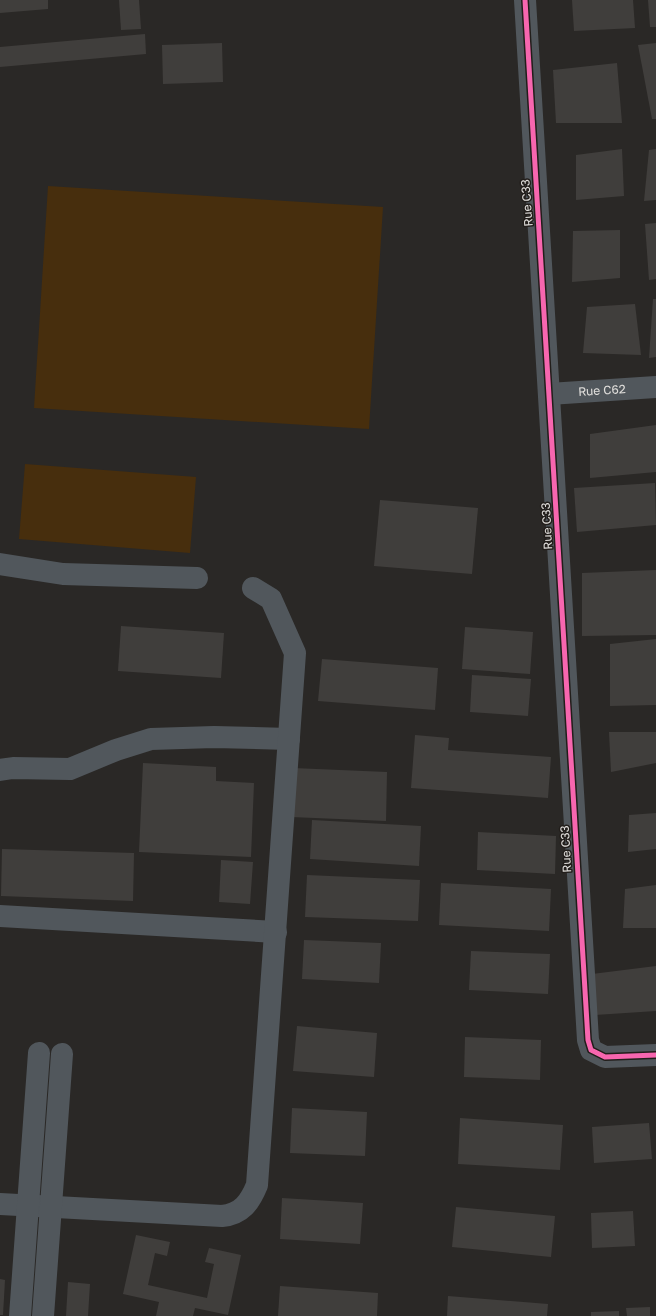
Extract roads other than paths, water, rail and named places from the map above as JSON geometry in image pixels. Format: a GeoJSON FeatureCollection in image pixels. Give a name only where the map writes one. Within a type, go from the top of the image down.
{"type":"FeatureCollection","features":[{"type":"Feature","properties":{"kind":"street","name":"Rue C33"},"geometry":{"type":"LineString","coordinates":[[524,0],[588,1040],[591,1050],[605,1057],[656,1055]]}},
{"type":"Feature","properties":{"kind":"street","name":"Rue C62"},"geometry":{"type":"LineString","coordinates":[[549,394],[656,387]]}},
{"type":"Feature","properties":{"kind":"street"},"geometry":{"type":"LineString","coordinates":[[0,564],[63,574],[197,578]]}},
{"type":"Feature","properties":{"kind":"street"},"geometry":{"type":"LineString","coordinates":[[0,1204],[222,1216],[233,1215],[243,1208],[252,1198],[257,1185],[259,1173],[294,653],[271,599],[253,588]]}},
{"type":"Feature","properties":{"kind":"street"},"geometry":{"type":"LineString","coordinates":[[0,770],[13,768],[70,769],[116,750],[151,739],[222,737],[289,740]]}},
{"type":"Feature","properties":{"kind":"street"},"geometry":{"type":"LineString","coordinates":[[0,916],[276,932]]}},
{"type":"Feature","properties":{"kind":"street"},"geometry":{"type":"LineString","coordinates":[[20,1316],[39,1053]]}},
{"type":"Feature","properties":{"kind":"street"},"geometry":{"type":"LineString","coordinates":[[43,1316],[62,1054]]}}]}
